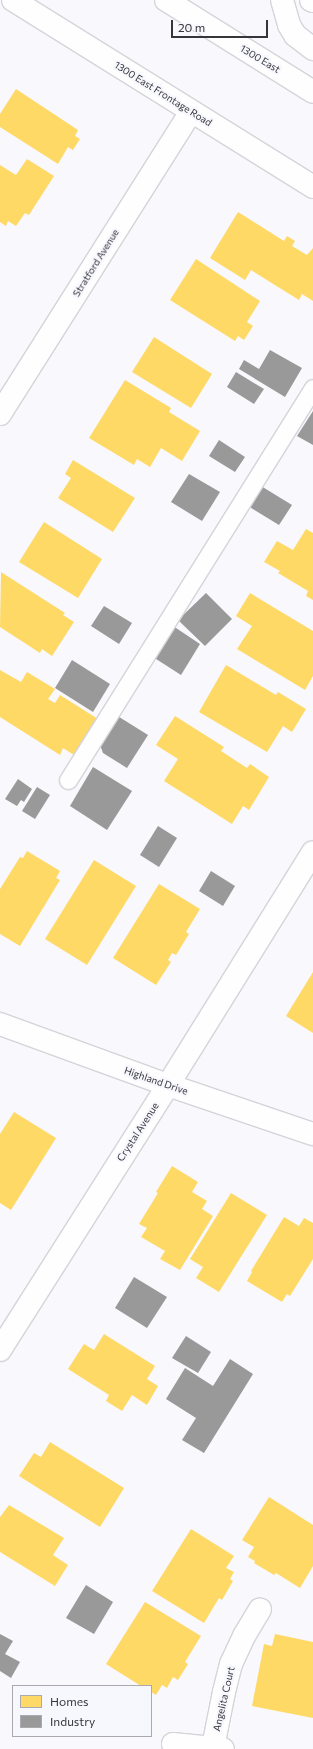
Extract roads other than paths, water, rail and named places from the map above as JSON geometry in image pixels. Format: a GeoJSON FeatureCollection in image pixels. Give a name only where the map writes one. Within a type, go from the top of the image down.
{"type":"FeatureCollection","features":[{"type":"Feature","properties":{"kind":"street","name":"1300 East Frontage Road"},"geometry":{"type":"LineString","coordinates":[[13,0],[313,188]]}},
{"type":"Feature","properties":{"kind":"street","name":"1300 East"},"geometry":{"type":"LineString","coordinates":[[166,0],[313,92]]}},
{"type":"Feature","properties":{"kind":"street"},"geometry":{"type":"LineString","coordinates":[[282,0],[289,25],[295,35],[313,49]]}},
{"type":"Feature","properties":{"kind":"street","name":"Stratford Avenue"},"geometry":{"type":"LineString","coordinates":[[0,414],[191,112]]}},
{"type":"Feature","properties":{"kind":"street","name":"Crystal Avenue"},"geometry":{"type":"LineString","coordinates":[[0,1350],[168,1085],[313,852]]}},
{"type":"Feature","properties":{"kind":"street","name":"Highland Drive"},"geometry":{"type":"LineString","coordinates":[[0,1024],[168,1085],[313,1134]]}},
{"type":"Feature","properties":{"kind":"street","name":"Angelita Court"},"geometry":{"type":"LineString","coordinates":[[173,1744],[218,1748],[224,1692],[231,1664],[244,1636],[260,1609]]}},
{"type":"Feature","properties":{"kind":"lane"},"geometry":{"type":"LineString","coordinates":[[68,780],[313,388]]}}]}
